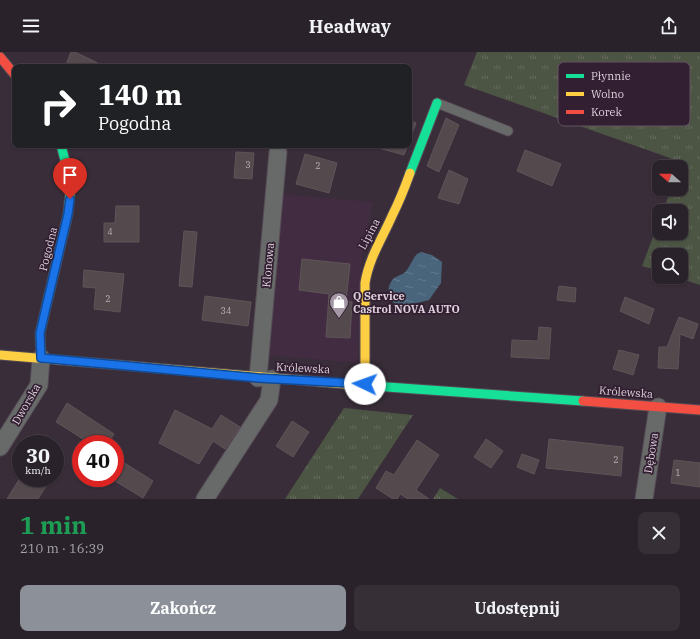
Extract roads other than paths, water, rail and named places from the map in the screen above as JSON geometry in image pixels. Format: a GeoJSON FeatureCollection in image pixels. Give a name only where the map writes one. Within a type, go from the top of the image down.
{"type":"FeatureCollection","features":[{"type":"Feature","properties":{"kind":"street"},"geometry":{"type":"LineString","coordinates":[[0,57],[12,71]]}},
{"type":"Feature","properties":{"kind":"street","name":"Lipina"},"geometry":{"type":"LineString","coordinates":[[365,384],[365,283],[367,268],[370,258],[387,228],[403,191],[437,103]]}},
{"type":"Feature","properties":{"kind":"street","name":"Pogodna"},"geometry":{"type":"LineString","coordinates":[[41,358],[40,333],[68,214],[70,184],[63,148]]}},
{"type":"Feature","properties":{"kind":"street","name":"Klonowa"},"geometry":{"type":"LineString","coordinates":[[205,499],[269,400],[265,378],[278,152]]}},
{"type":"Feature","properties":{"kind":"street","name":"Królewska"},"geometry":{"type":"LineString","coordinates":[[0,355],[265,378],[365,384],[700,410]]}},
{"type":"Feature","properties":{"kind":"street","name":"Dworska"},"geometry":{"type":"LineString","coordinates":[[0,446],[40,385],[41,358]]}},
{"type":"Feature","properties":{"kind":"street","name":"Dębowa"},"geometry":{"type":"LineString","coordinates":[[644,499],[658,407]]}},
{"type":"Feature","properties":{"kind":"lane"},"geometry":{"type":"LineString","coordinates":[[437,103],[508,131]]}},
{"type":"Feature","properties":{"kind":"water"},"geometry":{"type":"Polygon","coordinates":[[[421,252],[432,255],[442,262],[441,283],[429,300],[401,307],[397,306],[390,297],[389,286],[394,278],[406,271],[415,256],[421,252]]]}},
{"type":"Feature","properties":{"kind":"place","name":"Q Service Castrol NOVA AUTO"},"geometry":{"type":"Point","coordinates":[339,319]}}]}
